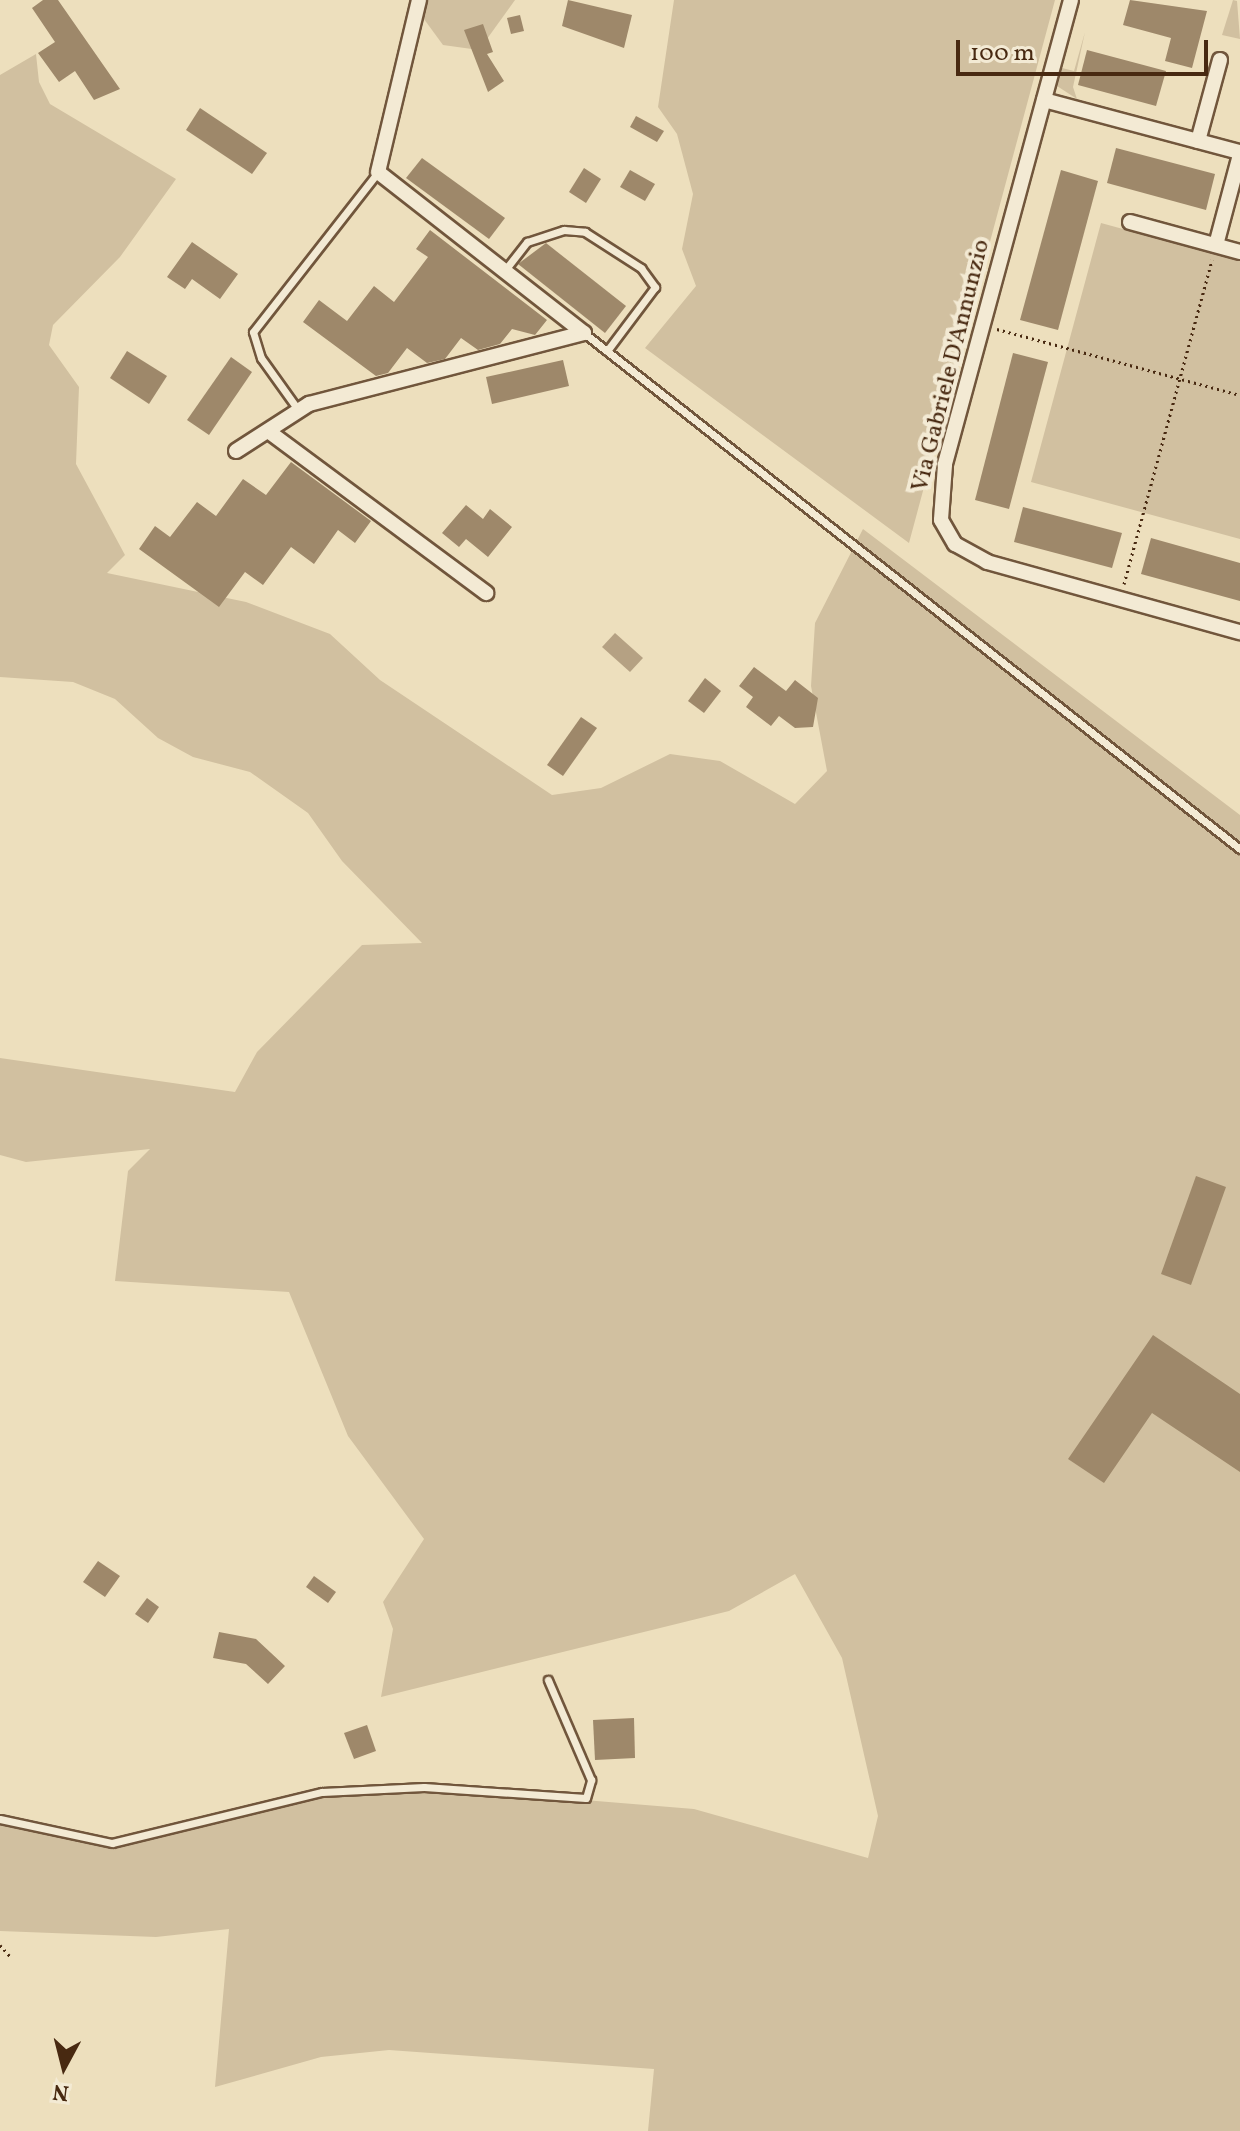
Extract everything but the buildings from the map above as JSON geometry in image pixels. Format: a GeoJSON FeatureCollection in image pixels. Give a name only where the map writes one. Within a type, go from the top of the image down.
{"type":"FeatureCollection","features":[{"type":"Feature","properties":{"kind":"street"},"geometry":{"type":"LineString","coordinates":[[419,0],[378,172],[584,333]]}},
{"type":"Feature","properties":{"kind":"street","name":"Via Gabriele D'Annunzio"},"geometry":{"type":"LineString","coordinates":[[1071,0],[942,481],[946,532],[987,562],[1240,632]]}},
{"type":"Feature","properties":{"kind":"street"},"geometry":{"type":"LineString","coordinates":[[1198,141],[1220,60]]}},
{"type":"Feature","properties":{"kind":"street"},"geometry":{"type":"LineString","coordinates":[[1044,100],[1240,154],[1216,245]]}},
{"type":"Feature","properties":{"kind":"street"},"geometry":{"type":"LineString","coordinates":[[1130,222],[1240,252]]}},
{"type":"Feature","properties":{"kind":"street"},"geometry":{"type":"LineString","coordinates":[[236,451],[299,411],[584,333]]}},
{"type":"Feature","properties":{"kind":"street"},"geometry":{"type":"LineString","coordinates":[[268,431],[486,593]]}},
{"type":"Feature","properties":{"kind":"lane"},"geometry":{"type":"LineString","coordinates":[[299,411],[253,332],[378,172]]}},
{"type":"Feature","properties":{"kind":"lane"},"geometry":{"type":"LineString","coordinates":[[505,270],[527,242],[564,230],[585,232],[641,268],[655,287],[607,351]]}},
{"type":"Feature","properties":{"kind":"lane"},"geometry":{"type":"LineString","coordinates":[[584,333],[1240,849]]}},
{"type":"Feature","properties":{"kind":"lane"},"geometry":{"type":"LineString","coordinates":[[0,1819],[112,1843],[322,1792],[424,1787],[586,1798],[591,1780],[548,1680]]}},
{"type":"Feature","properties":{"kind":"path"},"geometry":{"type":"LineString","coordinates":[[1120,600],[1216,245]]}},
{"type":"Feature","properties":{"kind":"path"},"geometry":{"type":"LineString","coordinates":[[983,325],[1240,395]]}},
{"type":"Feature","properties":{"kind":"path"},"geometry":{"type":"LineString","coordinates":[[0,1945],[10,1956]]}},
{"type":"Feature","properties":{"kind":"shaded area"},"geometry":{"type":"Polygon","coordinates":[[[410,0],[515,0],[479,50],[443,45],[410,0]]]}},
{"type":"Feature","properties":{"kind":"shaded area"},"geometry":{"type":"Polygon","coordinates":[[[674,0],[1055,0],[909,543],[645,348],[696,286],[682,249],[693,194],[677,134],[658,107],[674,0]]]}},
{"type":"Feature","properties":{"kind":"shaded area"},"geometry":{"type":"Polygon","coordinates":[[[1233,0],[1237,1],[1240,39],[1222,35],[1233,0]]]}},
{"type":"Feature","properties":{"kind":"shaded area"},"geometry":{"type":"Polygon","coordinates":[[[1085,32],[1073,87],[1077,99],[1057,86],[1062,68],[1074,71],[1085,32]]]}},
{"type":"Feature","properties":{"kind":"shaded area"},"geometry":{"type":"Polygon","coordinates":[[[36,54],[39,82],[50,104],[176,179],[120,257],[53,325],[49,345],[79,387],[76,464],[125,555],[107,573],[246,602],[330,634],[380,680],[552,795],[601,788],[670,754],[720,761],[795,804],[827,771],[811,686],[815,623],[863,529],[1240,815],[1240,2131],[648,2131],[654,2069],[389,2050],[321,2057],[215,2087],[229,1929],[156,1937],[0,1931],[0,1819],[112,1843],[322,1792],[424,1787],[694,1809],[868,1858],[878,1816],[842,1658],[795,1574],[729,1611],[381,1697],[393,1629],[383,1602],[424,1539],[348,1436],[289,1292],[115,1281],[128,1171],[150,1149],[26,1162],[0,1155],[0,1058],[235,1092],[257,1052],[362,945],[422,943],[342,861],[308,813],[250,772],[193,757],[158,738],[115,699],[73,682],[0,677],[0,75],[36,54]]]}},
{"type":"Feature","properties":{"kind":"shaded area"},"geometry":{"type":"Polygon","coordinates":[[[1101,223],[1240,261],[1240,539],[1031,482],[1101,223]]]}},
{"type":"Feature","properties":{"kind":"shaded area"},"geometry":{"type":"Polygon","coordinates":[[[615,633],[643,658],[630,672],[602,647],[615,633]]]}}]}
